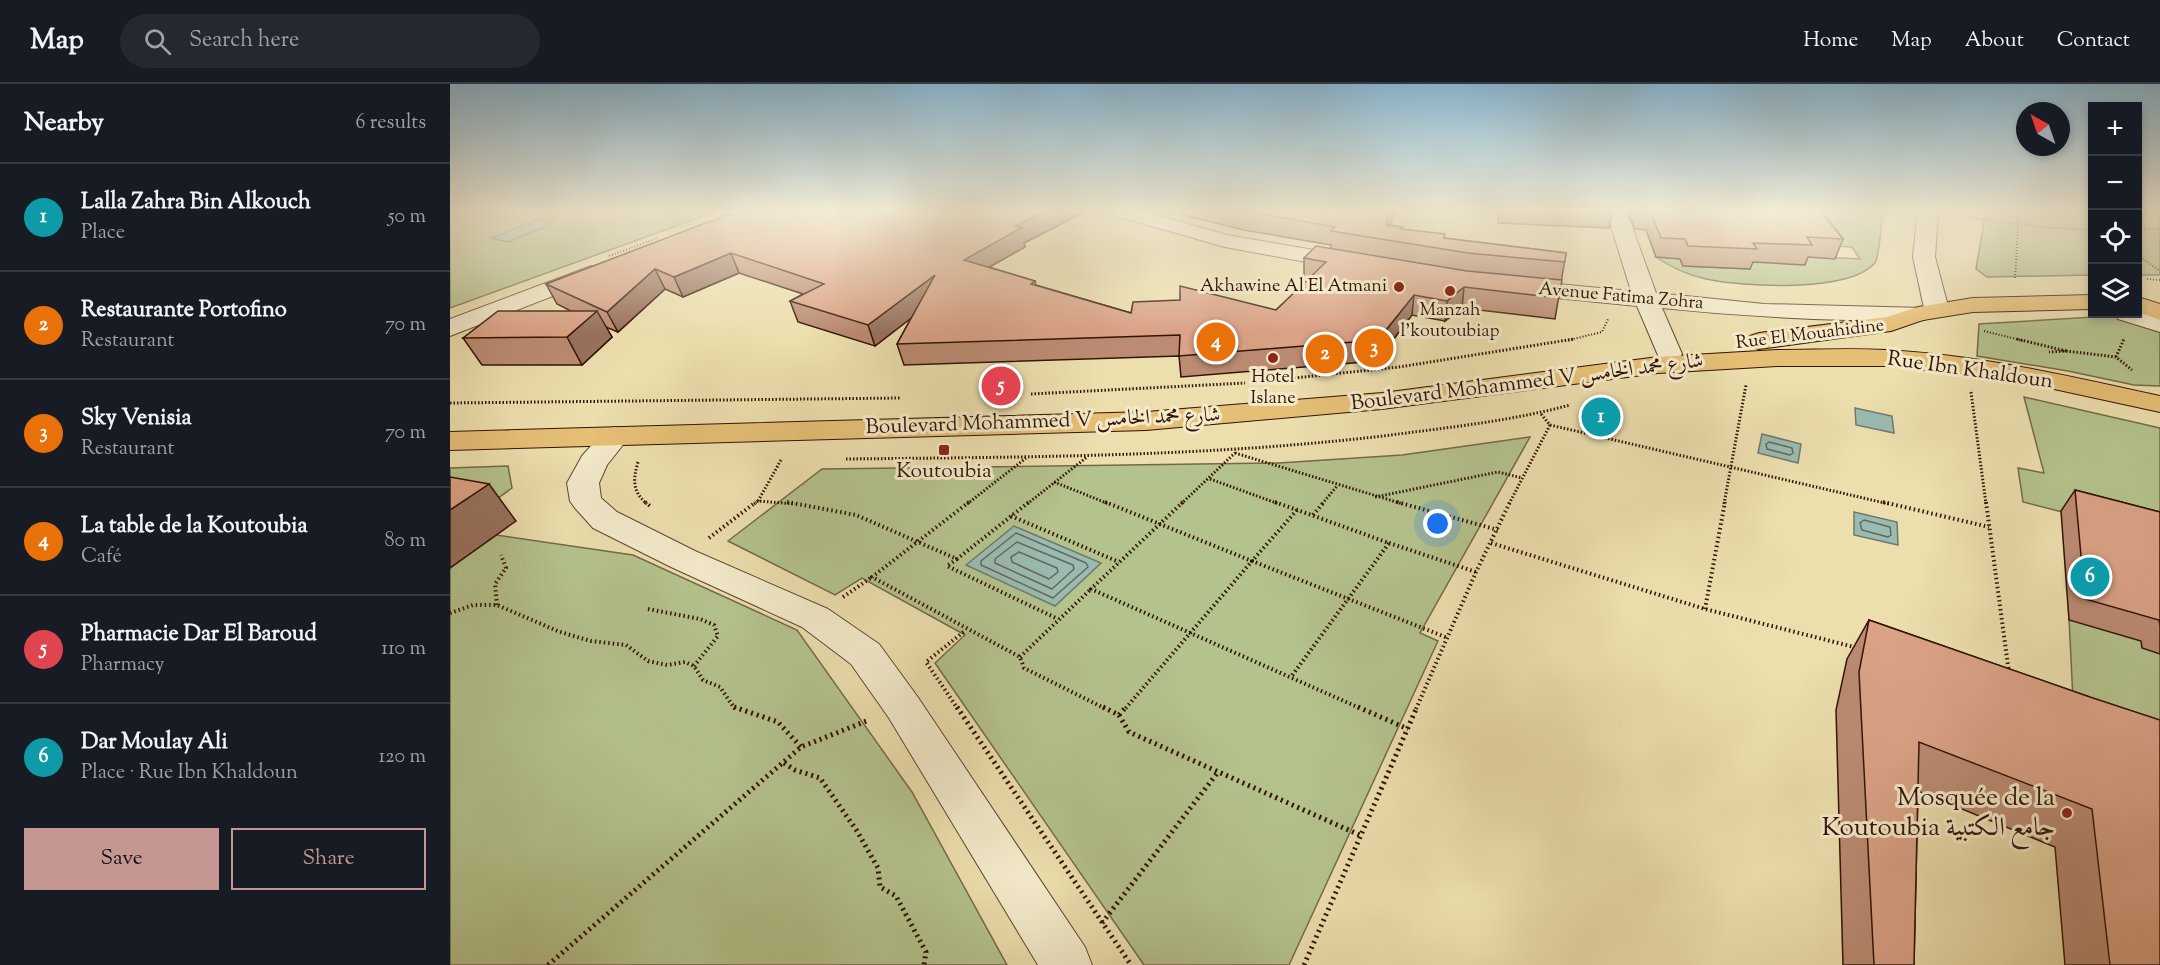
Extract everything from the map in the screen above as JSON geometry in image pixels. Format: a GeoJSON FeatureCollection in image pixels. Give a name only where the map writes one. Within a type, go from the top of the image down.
{"type":"FeatureCollection","features":[{"type":"Feature","properties":{"kind":"main road"},"geometry":{"type":"LineString","coordinates":[[2142,303],[2160,301]]}},
{"type":"Feature","properties":{"kind":"main road","name":"Rue El Mouahidine"},"geometry":{"type":"LineString","coordinates":[[1669,354],[1891,324],[1927,312],[1973,305],[2088,303]]}},
{"type":"Feature","properties":{"kind":"main road"},"geometry":{"type":"LineString","coordinates":[[2142,305],[2160,313]]}},
{"type":"Feature","properties":{"kind":"main road","name":"Boulevard Mohammed V شارع محمد الخامس"},"geometry":{"type":"LineString","coordinates":[[450,424],[1099,405],[1308,392],[1469,373],[1669,354]]}},
{"type":"Feature","properties":{"kind":"main road","name":"Boulevard Mohammed V شارع محمد الخامس"},"geometry":{"type":"LineString","coordinates":[[450,441],[626,449],[1146,421],[1382,401],[1658,365],[1777,358]]}},
{"type":"Feature","properties":{"kind":"main road","name":"Rue Ibn Khaldoun"},"geometry":{"type":"LineString","coordinates":[[1777,358],[1886,358],[1968,366],[2152,399]]}},
{"type":"Feature","properties":{"kind":"street"},"geometry":{"type":"LineString","coordinates":[[1282,251],[1371,267]]}},
{"type":"Feature","properties":{"kind":"street"},"geometry":{"type":"LineString","coordinates":[[1630,251],[1669,354]]}},
{"type":"Feature","properties":{"kind":"street"},"geometry":{"type":"LineString","coordinates":[[1924,251],[1927,312]]}},
{"type":"Feature","properties":{"kind":"street"},"geometry":{"type":"LineString","coordinates":[[450,328],[613,265]]}},
{"type":"Feature","properties":{"kind":"street","name":"Avenue Fatima Zohra"},"geometry":{"type":"LineString","coordinates":[[1499,285],[1796,313],[1927,312]]}},
{"type":"Feature","properties":{"kind":"street"},"geometry":{"type":"LineString","coordinates":[[2139,318],[2160,325]]}},
{"type":"Feature","properties":{"kind":"street"},"geometry":{"type":"LineString","coordinates":[[626,449],[593,463],[583,483],[586,501],[605,520],[683,559],[815,618],[865,654],[903,707],[1067,965]]}},
{"type":"Feature","properties":{"kind":"path"},"geometry":{"type":"LineString","coordinates":[[2015,278],[2017,251]]}},
{"type":"Feature","properties":{"kind":"path"},"geometry":{"type":"LineString","coordinates":[[2142,258],[2160,271]]}},
{"type":"Feature","properties":{"kind":"path"},"geometry":{"type":"LineString","coordinates":[[1027,395],[1250,383],[1399,367],[1588,337],[1602,332],[1609,316]]}},
{"type":"Feature","properties":{"kind":"path"},"geometry":{"type":"LineString","coordinates":[[1982,331],[2066,351],[2116,357]]}},
{"type":"Feature","properties":{"kind":"path"},"geometry":{"type":"LineString","coordinates":[[2040,351],[2066,351]]}},
{"type":"Feature","properties":{"kind":"path"},"geometry":{"type":"LineString","coordinates":[[1706,609],[1748,378]]}},
{"type":"Feature","properties":{"kind":"path"},"geometry":{"type":"LineString","coordinates":[[1970,382],[2009,678]]}},
{"type":"Feature","properties":{"kind":"path"},"geometry":{"type":"LineString","coordinates":[[450,404],[909,398]]}},
{"type":"Feature","properties":{"kind":"path"},"geometry":{"type":"LineString","coordinates":[[1541,414],[1550,425],[1989,527]]}},
{"type":"Feature","properties":{"kind":"path"},"geometry":{"type":"LineString","coordinates":[[1304,965],[1476,572],[1521,478],[1550,425]]}},
{"type":"Feature","properties":{"kind":"path"},"geometry":{"type":"LineString","coordinates":[[626,449],[637,496],[655,510]]}},
{"type":"Feature","properties":{"kind":"path"},"geometry":{"type":"LineString","coordinates":[[1020,657],[1235,452],[1375,497],[1498,530]]}},
{"type":"Feature","properties":{"kind":"path"},"geometry":{"type":"LineString","coordinates":[[1058,619],[947,566],[1088,456]]}},
{"type":"Feature","properties":{"kind":"path"},"geometry":{"type":"LineString","coordinates":[[838,599],[850,594],[1026,457]]}},
{"type":"Feature","properties":{"kind":"path"},"geometry":{"type":"LineString","coordinates":[[716,541],[708,537],[758,501],[781,460]]}},
{"type":"Feature","properties":{"kind":"path"},"geometry":{"type":"LineString","coordinates":[[1375,497],[1498,472],[1521,478]]}},
{"type":"Feature","properties":{"kind":"path"},"geometry":{"type":"LineString","coordinates":[[1209,479],[1476,572]]}},
{"type":"Feature","properties":{"kind":"path"},"geometry":{"type":"LineString","coordinates":[[1054,482],[1448,638]]}},
{"type":"Feature","properties":{"kind":"path"},"geometry":{"type":"LineString","coordinates":[[1313,515],[1338,486]]}},
{"type":"Feature","properties":{"kind":"path"},"geometry":{"type":"LineString","coordinates":[[758,501],[784,502],[856,515],[957,559]]}},
{"type":"Feature","properties":{"kind":"path"},"geometry":{"type":"LineString","coordinates":[[1119,715],[1297,510]]}},
{"type":"Feature","properties":{"kind":"path"},"geometry":{"type":"LineString","coordinates":[[1011,516],[1119,562]]}},
{"type":"Feature","properties":{"kind":"path"},"geometry":{"type":"LineString","coordinates":[[1291,677],[1389,543]]}},
{"type":"Feature","properties":{"kind":"path"},"geometry":{"type":"LineString","coordinates":[[1491,543],[1706,609],[1868,652]]}},
{"type":"Feature","properties":{"kind":"path"},"geometry":{"type":"LineString","coordinates":[[497,605],[495,584],[506,568],[501,555]]}},
{"type":"Feature","properties":{"kind":"path"},"geometry":{"type":"LineString","coordinates":[[872,577],[966,630],[1020,657],[1024,668],[1119,715],[1129,732],[1362,836]]}},
{"type":"Feature","properties":{"kind":"path"},"geometry":{"type":"LineString","coordinates":[[1091,589],[1408,729]]}},
{"type":"Feature","properties":{"kind":"path"},"geometry":{"type":"LineString","coordinates":[[450,613],[473,605],[497,605],[560,632],[591,641],[626,645],[648,661],[668,665],[685,662],[693,666],[703,680],[720,687],[735,710],[778,722],[801,747]]}},
{"type":"Feature","properties":{"kind":"path"},"geometry":{"type":"LineString","coordinates":[[648,609],[700,619],[714,625],[718,636],[693,666]]}},
{"type":"Feature","properties":{"kind":"path"},"geometry":{"type":"LineString","coordinates":[[966,630],[926,662],[1131,965]]}},
{"type":"Feature","properties":{"kind":"path"},"geometry":{"type":"LineString","coordinates":[[548,965],[801,747],[903,707]]}},
{"type":"Feature","properties":{"kind":"path"},"geometry":{"type":"LineString","coordinates":[[784,763],[795,770],[820,778],[857,831],[878,868],[880,887],[896,897],[926,952],[924,965]]}},
{"type":"Feature","properties":{"kind":"path"},"geometry":{"type":"LineString","coordinates":[[1102,923],[1218,772]]}},
{"type":"Feature","properties":{"kind":"green space"},"geometry":{"type":"Polygon","coordinates":[[[450,251],[607,251],[450,308],[450,251]]]}},
{"type":"Feature","properties":{"kind":"green space"},"geometry":{"type":"Polygon","coordinates":[[[1855,251],[1878,251],[1875,263],[1862,273],[1843,279],[1820,283],[1768,285],[1723,282],[1699,277],[1674,268],[1656,257],[1680,259],[1683,266],[1750,269],[1746,262],[1800,256],[1860,259],[1855,251]]]}},
{"type":"Feature","properties":{"kind":"green space"},"geometry":{"type":"Polygon","coordinates":[[[1979,251],[2088,251],[2088,275],[1987,277],[1976,269],[1979,251]]]}},
{"type":"Feature","properties":{"kind":"green space"},"geometry":{"type":"Polygon","coordinates":[[[2142,251],[2160,251],[2160,275],[2142,275],[2142,251]]]}},
{"type":"Feature","properties":{"kind":"green space"},"geometry":{"type":"Polygon","coordinates":[[[2088,317],[2127,318],[2160,329],[2160,386],[2134,385],[1977,356],[1979,324],[2088,317]]]}},
{"type":"Feature","properties":{"kind":"green space"},"geometry":{"type":"Polygon","coordinates":[[[2024,397],[2160,428],[2160,537],[2023,502],[2018,468],[2044,473],[2024,397]]]}},
{"type":"Feature","properties":{"kind":"green space"},"geometry":{"type":"Polygon","coordinates":[[[1530,437],[1420,633],[1438,641],[1289,965],[1144,965],[935,663],[965,635],[862,578],[835,595],[728,541],[822,469],[1279,463],[1402,455],[1530,437]]]}},
{"type":"Feature","properties":{"kind":"green space"},"geometry":{"type":"Polygon","coordinates":[[[508,466],[512,488],[450,533],[450,468],[508,466]]]}},
{"type":"Feature","properties":{"kind":"green space"},"geometry":{"type":"Polygon","coordinates":[[[496,535],[633,555],[797,630],[912,792],[1007,965],[450,965],[450,568],[496,535]]]}},
{"type":"Feature","properties":{"kind":"green space"},"geometry":{"type":"Polygon","coordinates":[[[2068,598],[2160,625],[2160,729],[2073,700],[2068,598]]]}},
{"type":"Feature","properties":{"kind":"water"},"geometry":{"type":"Polygon","coordinates":[[[1855,408],[1892,416],[1894,433],[1856,425],[1855,408]]]}},
{"type":"Feature","properties":{"kind":"water"},"geometry":{"type":"Polygon","coordinates":[[[1762,434],[1801,444],[1798,463],[1758,453],[1762,434]]]}},
{"type":"Feature","properties":{"kind":"water"},"geometry":{"type":"Polygon","coordinates":[[[1854,512],[1897,522],[1898,545],[1854,535],[1854,512]]]}},
{"type":"Feature","properties":{"kind":"water"},"geometry":{"type":"Polygon","coordinates":[[[1014,526],[1101,563],[1055,606],[966,565],[1014,526]]]}},
{"type":"Feature","properties":{"kind":"building"},"geometry":{"type":"Polygon","coordinates":[[[632,251],[980,251],[964,260],[1035,281],[1031,284],[1131,313],[1133,302],[1180,300],[1180,286],[1276,310],[1326,262],[1304,258],[1311,251],[1347,251],[1467,271],[1562,280],[1559,298],[1464,287],[1447,301],[1414,295],[1378,340],[1179,356],[1180,335],[897,344],[935,275],[868,325],[790,301],[824,284],[731,253],[674,277],[655,269],[607,312],[546,284],[632,251]]]}},
{"type":"Feature","properties":{"kind":"building"},"geometry":{"type":"Polygon","coordinates":[[[1456,251],[1566,253],[1565,262],[1456,251]]]}},
{"type":"Feature","properties":{"kind":"building"},"geometry":{"type":"Polygon","coordinates":[[[498,311],[597,311],[567,337],[463,338],[498,311]]]}},
{"type":"Feature","properties":{"kind":"building"},"geometry":{"type":"Polygon","coordinates":[[[450,477],[489,484],[450,510],[450,477]]]}},
{"type":"Feature","properties":{"kind":"building"},"geometry":{"type":"Polygon","coordinates":[[[2075,490],[2160,512],[2160,625],[2159,620],[2085,599],[2075,490]]]}},
{"type":"Feature","properties":{"kind":"building"},"geometry":{"type":"Polygon","coordinates":[[[1869,620],[2160,720],[2160,965],[2110,965],[2092,809],[1919,742],[1914,965],[1874,965],[1859,672],[1869,620]]]}},
{"type":"Feature","properties":{"kind":"place","name":"Akhawine Al El Atmani"},"geometry":{"type":"Point","coordinates":[1399,287]}},
{"type":"Feature","properties":{"kind":"place","name":"Manzah l'koutoubiap"},"geometry":{"type":"Point","coordinates":[1450,291]}},
{"type":"Feature","properties":{"kind":"place","name":"La table de la Koutoubia"},"geometry":{"type":"Point","coordinates":[1216,342]}},
{"type":"Feature","properties":{"kind":"place","name":"Sky Venisia"},"geometry":{"type":"Point","coordinates":[1374,348]}},
{"type":"Feature","properties":{"kind":"place","name":"Restaurante Portofino"},"geometry":{"type":"Point","coordinates":[1325,354]}},
{"type":"Feature","properties":{"kind":"place","name":"Hotel Islane"},"geometry":{"type":"Point","coordinates":[1273,358]}},
{"type":"Feature","properties":{"kind":"place","name":"Pharmacie Dar El Baroud"},"geometry":{"type":"Point","coordinates":[1001,386]}},
{"type":"Feature","properties":{"kind":"place","name":"Lalla Zahra Bin Alkouch"},"geometry":{"type":"Point","coordinates":[1601,417]}},
{"type":"Feature","properties":{"kind":"place","name":"Koutoubia"},"geometry":{"type":"Point","coordinates":[944,450]}},
{"type":"Feature","properties":{"kind":"place","name":"Dar Moulay Ali"},"geometry":{"type":"Point","coordinates":[2090,577]}},
{"type":"Feature","properties":{"kind":"place","name":"Mosquée de la Koutoubia جامع الكتبية"},"geometry":{"type":"Point","coordinates":[2067,813]}}]}
